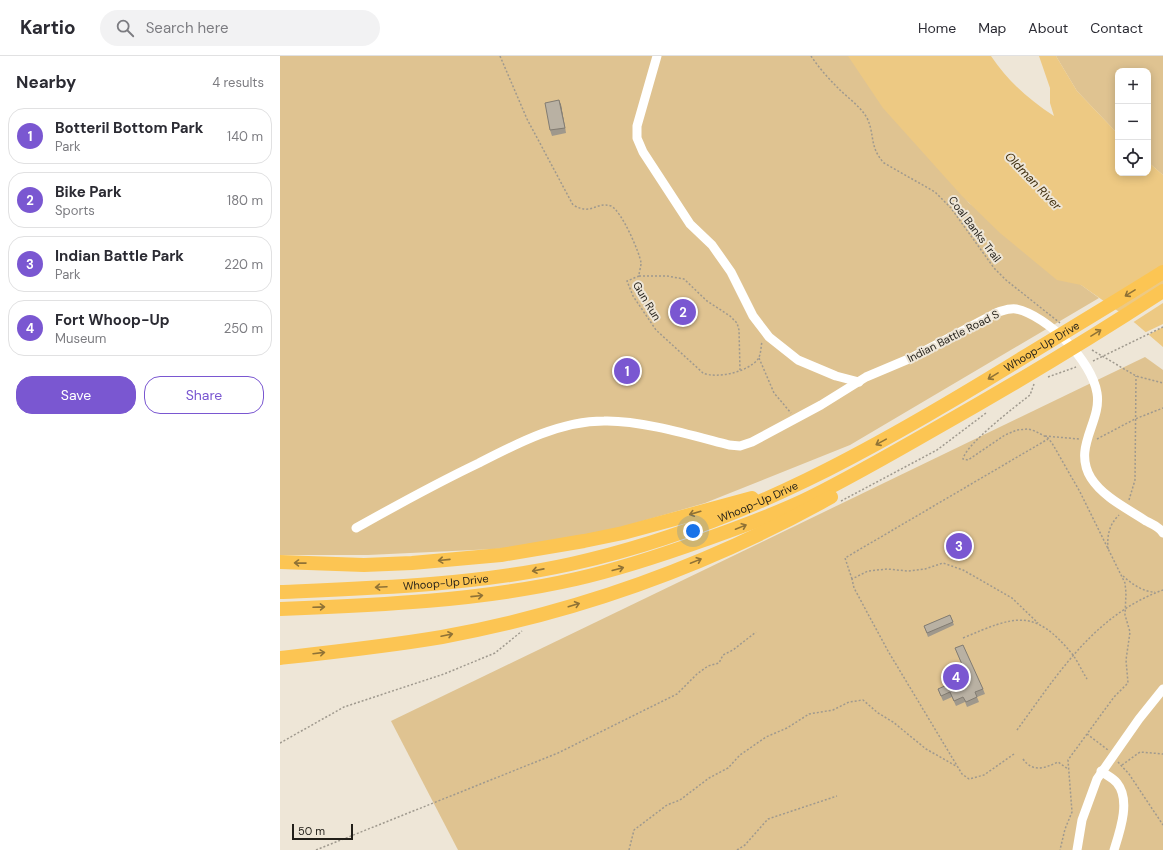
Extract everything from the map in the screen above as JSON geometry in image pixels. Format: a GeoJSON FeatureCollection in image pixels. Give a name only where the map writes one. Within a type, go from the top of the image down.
{"type":"FeatureCollection","features":[{"type":"Feature","properties":{"kind":"highway","name":"Whoop-Up Drive"},"geometry":{"type":"LineString","coordinates":[[280,592],[420,586],[498,577],[554,567],[649,544],[702,526],[800,484],[882,442],[1163,272]]}},
{"type":"Feature","properties":{"kind":"highway","name":"Whoop-Up Drive"},"geometry":{"type":"LineString","coordinates":[[280,609],[418,602],[496,594],[575,579],[656,558],[732,530],[810,498],[882,459],[1039,369],[1163,291]]}},
{"type":"Feature","properties":{"kind":"highway"},"geometry":{"type":"LineString","coordinates":[[280,658],[443,636],[565,608],[644,582],[729,548],[802,513],[947,429],[1039,369]]}},
{"type":"Feature","properties":{"kind":"highway"},"geometry":{"type":"LineString","coordinates":[[280,562],[364,565],[412,563],[501,555],[584,541],[623,532],[800,484]]}},
{"type":"Feature","properties":{"kind":"street"},"geometry":{"type":"LineString","coordinates":[[657,56],[637,126],[640,147],[690,224],[712,246],[731,272],[753,316],[769,337],[798,360],[836,376],[859,382]]}},
{"type":"Feature","properties":{"kind":"street","name":"Indian Battle Road S"},"geometry":{"type":"LineString","coordinates":[[356,528],[427,488],[499,453],[554,430],[574,424],[606,420],[638,424],[729,445],[740,446],[752,442],[797,418],[866,377],[911,358],[998,312],[1011,309],[1028,313],[1051,328],[1068,344],[1090,374],[1095,386],[1098,400],[1086,439],[1085,454],[1087,466],[1092,479],[1121,505],[1162,531]]}},
{"type":"Feature","properties":{"kind":"street"},"geometry":{"type":"LineString","coordinates":[[1077,850],[1087,803],[1101,771],[1163,689]]}},
{"type":"Feature","properties":{"kind":"street"},"geometry":{"type":"LineString","coordinates":[[1101,771],[1116,782],[1119,787],[1124,808],[1123,819],[1114,850]]}},
{"type":"Feature","properties":{"kind":"path","name":"Gun Run"},"geometry":{"type":"LineString","coordinates":[[500,56],[527,119],[573,205],[581,210],[587,210],[604,205],[612,206],[623,218],[641,264],[639,276],[626,281],[633,296],[656,330],[703,373],[710,376],[722,376],[740,370],[754,364],[759,358]]}},
{"type":"Feature","properties":{"kind":"path","name":"Coal Banks Trail"},"geometry":{"type":"LineString","coordinates":[[811,56],[866,117],[869,123],[872,144],[877,156],[884,163],[935,192],[951,208],[994,268],[1006,280],[1064,326]]}},
{"type":"Feature","properties":{"kind":"path"},"geometry":{"type":"LineString","coordinates":[[639,276],[667,276],[684,279],[707,301],[730,316],[736,323],[739,330],[740,370]]}},
{"type":"Feature","properties":{"kind":"path"},"geometry":{"type":"LineString","coordinates":[[1086,363],[1163,326]]}},
{"type":"Feature","properties":{"kind":"path"},"geometry":{"type":"LineString","coordinates":[[769,337],[762,338],[759,358],[774,393],[797,418]]}},
{"type":"Feature","properties":{"kind":"path"},"geometry":{"type":"LineString","coordinates":[[1087,345],[1098,355],[1136,376],[1163,383]]}},
{"type":"Feature","properties":{"kind":"path"},"geometry":{"type":"LineString","coordinates":[[1054,374],[1079,366]]}},
{"type":"Feature","properties":{"kind":"path"},"geometry":{"type":"LineString","coordinates":[[1108,551],[1108,531],[1120,513],[1116,511],[1126,499],[1130,500],[1135,480],[1136,376]]}},
{"type":"Feature","properties":{"kind":"path"},"geometry":{"type":"LineString","coordinates":[[1034,383],[1033,390],[1030,395],[982,436],[964,455],[963,459],[968,460],[1005,435],[1017,430],[1035,431],[1048,438],[1080,492],[1108,551],[1122,575],[1126,593],[1125,616],[1130,632],[1126,654],[1128,683],[1114,697],[1068,760],[1072,812],[1065,829],[1060,850]]}},
{"type":"Feature","properties":{"kind":"path"},"geometry":{"type":"LineString","coordinates":[[1135,419],[1163,408]]}},
{"type":"Feature","properties":{"kind":"path"},"geometry":{"type":"LineString","coordinates":[[1014,754],[984,775],[969,778],[962,774],[888,651],[854,588],[844,558],[1048,438]]}},
{"type":"Feature","properties":{"kind":"path"},"geometry":{"type":"LineString","coordinates":[[852,579],[868,571],[887,569],[908,571],[925,568],[943,562],[963,570],[1012,598],[1038,623],[1053,632],[1073,656],[1087,679]]}},
{"type":"Feature","properties":{"kind":"path"},"geometry":{"type":"LineString","coordinates":[[1122,575],[1138,587],[1149,592],[1158,592]]}},
{"type":"Feature","properties":{"kind":"path"},"geometry":{"type":"LineString","coordinates":[[1017,730],[1059,672],[1098,628],[1125,609],[1163,590]]}},
{"type":"Feature","properties":{"kind":"path"},"geometry":{"type":"LineString","coordinates":[[963,638],[992,626],[1017,620],[1038,623]]}},
{"type":"Feature","properties":{"kind":"path"},"geometry":{"type":"LineString","coordinates":[[280,743],[344,707],[444,674],[495,652],[526,627]]}},
{"type":"Feature","properties":{"kind":"path"},"geometry":{"type":"LineString","coordinates":[[316,850],[558,753],[677,694],[697,674],[708,666],[720,663],[723,655],[733,650],[756,632]]}},
{"type":"Feature","properties":{"kind":"path"},"geometry":{"type":"LineString","coordinates":[[629,850],[634,830],[667,805],[680,800],[709,778],[728,768],[740,755],[766,737],[787,728],[809,714],[833,710],[856,700],[863,700],[878,713],[893,722],[926,750],[957,767]]}},
{"type":"Feature","properties":{"kind":"path"},"geometry":{"type":"LineString","coordinates":[[1088,734],[1120,759],[1118,762],[1122,765],[1163,825]]}},
{"type":"Feature","properties":{"kind":"path"},"geometry":{"type":"LineString","coordinates":[[1122,765],[1127,759],[1140,752],[1163,754]]}},
{"type":"Feature","properties":{"kind":"path"},"geometry":{"type":"LineString","coordinates":[[1023,759],[1027,764],[1036,768],[1046,768],[1058,762],[1068,769]]}},
{"type":"Feature","properties":{"kind":"path"},"geometry":{"type":"LineString","coordinates":[[737,850],[745,845],[768,820],[837,796]]}},
{"type":"Feature","properties":{"kind":"shaded area"},"geometry":{"type":"Polygon","coordinates":[[[280,56],[851,56],[969,203],[1099,298],[850,445],[705,503],[556,546],[368,555],[280,555],[280,56]]]}},
{"type":"Feature","properties":{"kind":"shaded area"},"geometry":{"type":"Polygon","coordinates":[[[1056,56],[1163,56],[1163,175],[1151,165],[1151,68],[1115,68],[1115,131],[1077,91],[1056,56]]]}},
{"type":"Feature","properties":{"kind":"shaded area"},"geometry":{"type":"Polygon","coordinates":[[[1145,357],[1163,370],[1163,850],[458,850],[391,721],[1145,357]]]}},
{"type":"Feature","properties":{"kind":"water","name":"Oldman River"},"geometry":{"type":"Polygon","coordinates":[[[848,56],[991,56],[1004,74],[1019,89],[1054,116],[1050,103],[1050,88],[1039,56],[1056,56],[1077,91],[1115,131],[1115,176],[1151,176],[1151,165],[1163,175],[1163,347],[1135,323],[1081,285],[1057,280],[1000,233],[962,196],[883,108],[848,56]]]}},
{"type":"Feature","properties":{"kind":"pier"},"geometry":{"type":"Polygon","coordinates":[[[1163,284],[1163,303],[1132,323],[1117,313],[1163,284]]]}},
{"type":"Feature","properties":{"kind":"pier"},"geometry":{"type":"Polygon","coordinates":[[[1163,324],[1163,327],[1147,336],[1144,333],[1163,324]]]}},
{"type":"Feature","properties":{"kind":"building"},"geometry":{"type":"Polygon","coordinates":[[[559,100],[565,128],[550,130],[545,103],[559,100]]]}},
{"type":"Feature","properties":{"kind":"building"},"geometry":{"type":"Polygon","coordinates":[[[950,615],[953,622],[927,633],[924,626],[950,615]]]}},
{"type":"Feature","properties":{"kind":"building"},"geometry":{"type":"Polygon","coordinates":[[[963,645],[983,689],[975,692],[977,697],[966,702],[963,697],[954,701],[950,692],[941,696],[938,689],[967,676],[955,648],[963,645]]]}},
{"type":"Feature","properties":{"kind":"place","name":"Bike Park"},"geometry":{"type":"Point","coordinates":[683,312]}},
{"type":"Feature","properties":{"kind":"place","name":"Botteril Bottom Park"},"geometry":{"type":"Point","coordinates":[627,371]}},
{"type":"Feature","properties":{"kind":"place","name":"Indian Battle Park"},"geometry":{"type":"Point","coordinates":[959,546]}},
{"type":"Feature","properties":{"kind":"place","name":"Fort Whoop-Up"},"geometry":{"type":"Point","coordinates":[956,677]}}]}
